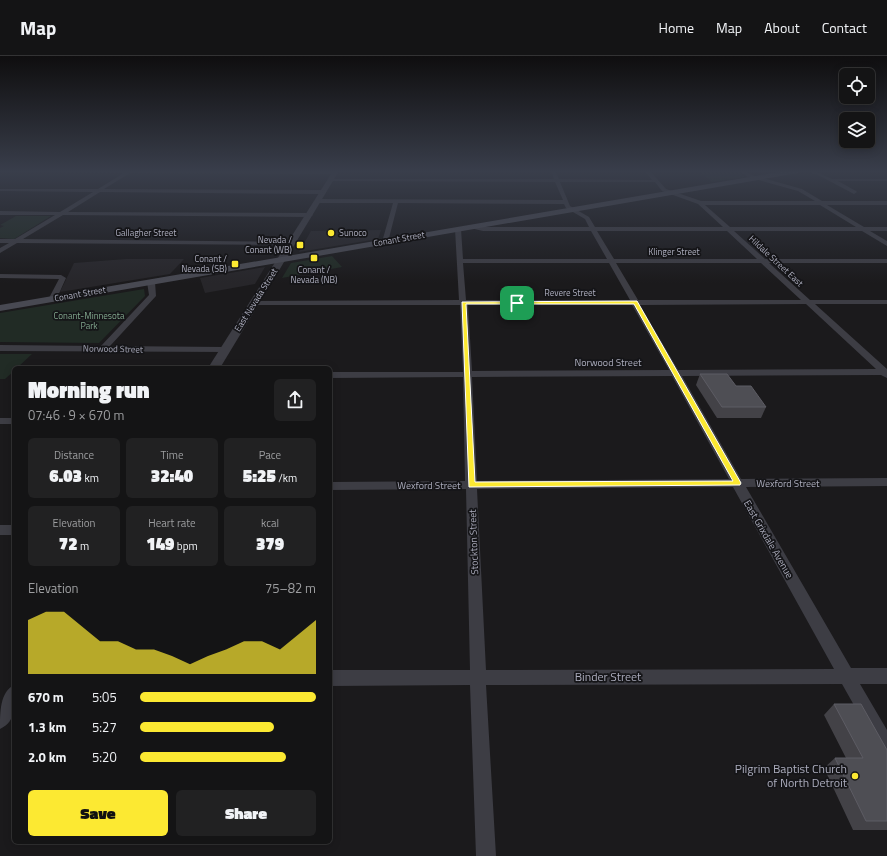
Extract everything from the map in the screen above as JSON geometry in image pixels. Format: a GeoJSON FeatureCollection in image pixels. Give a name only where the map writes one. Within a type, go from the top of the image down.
{"type":"FeatureCollection","features":[{"type":"Feature","properties":{"kind":"main road","name":"Conant Street"},"geometry":{"type":"LineString","coordinates":[[0,308],[458,229],[557,208]]}},
{"type":"Feature","properties":{"kind":"street"},"geometry":{"type":"LineString","coordinates":[[0,251],[70,208]]}},
{"type":"Feature","properties":{"kind":"street","name":"East Nevada Street"},"geometry":{"type":"LineString","coordinates":[[215,366],[253,303],[314,208]]}},
{"type":"Feature","properties":{"kind":"street"},"geometry":{"type":"LineString","coordinates":[[385,242],[394,208]]}},
{"type":"Feature","properties":{"kind":"street","name":"East Grixdale Avenue"},"geometry":{"type":"LineString","coordinates":[[572,208],[587,218],[594,229],[887,747]]}},
{"type":"Feature","properties":{"kind":"street","name":"Hildale Street East"},"geometry":{"type":"LineString","coordinates":[[706,208],[886,373]]}},
{"type":"Feature","properties":{"kind":"street"},"geometry":{"type":"LineString","coordinates":[[829,208],[887,244]]}},
{"type":"Feature","properties":{"kind":"street"},"geometry":{"type":"LineString","coordinates":[[0,213],[310,215]]}},
{"type":"Feature","properties":{"kind":"street"},"geometry":{"type":"LineString","coordinates":[[468,227],[489,229],[887,229]]}},
{"type":"Feature","properties":{"kind":"street","name":"Stockton Street"},"geometry":{"type":"LineString","coordinates":[[458,229],[465,307],[468,374],[478,678],[486,856]]}},
{"type":"Feature","properties":{"kind":"street","name":"Gallagher Street"},"geometry":{"type":"LineString","coordinates":[[0,241],[292,243]]}},
{"type":"Feature","properties":{"kind":"street","name":"Klinger Street"},"geometry":{"type":"LineString","coordinates":[[460,261],[887,261]]}},
{"type":"Feature","properties":{"kind":"street"},"geometry":{"type":"LineString","coordinates":[[0,276],[60,277],[62,278],[53,298]]}},
{"type":"Feature","properties":{"kind":"street"},"geometry":{"type":"LineString","coordinates":[[104,348],[152,296],[151,282]]}},
{"type":"Feature","properties":{"kind":"street","name":"Revere Street"},"geometry":{"type":"LineString","coordinates":[[253,303],[887,302]]}},
{"type":"Feature","properties":{"kind":"street","name":"Norwood Street"},"geometry":{"type":"LineString","coordinates":[[0,348],[225,350]]}},
{"type":"Feature","properties":{"kind":"street","name":"Norwood Street"},"geometry":{"type":"LineString","coordinates":[[332,375],[886,373]]}},
{"type":"Feature","properties":{"kind":"street"},"geometry":{"type":"LineString","coordinates":[[0,421],[12,421]]}},
{"type":"Feature","properties":{"kind":"street","name":"Wexford Street"},"geometry":{"type":"LineString","coordinates":[[332,486],[887,482]]}},
{"type":"Feature","properties":{"kind":"street"},"geometry":{"type":"LineString","coordinates":[[0,530],[12,530]]}},
{"type":"Feature","properties":{"kind":"street","name":"Binder Street"},"geometry":{"type":"LineString","coordinates":[[332,678],[887,676]]}},
{"type":"Feature","properties":{"kind":"shaded area"},"geometry":{"type":"Polygon","coordinates":[[[381,230],[378,239],[299,252],[311,231],[381,230]]]}},
{"type":"Feature","properties":{"kind":"shaded area"},"geometry":{"type":"Polygon","coordinates":[[[126,259],[184,259],[170,274],[60,292],[74,263],[126,259]]]}},
{"type":"Feature","properties":{"kind":"shaded area"},"geometry":{"type":"Polygon","coordinates":[[[265,267],[255,284],[205,293],[200,278],[265,267]]]}},
{"type":"Feature","properties":{"kind":"green space"},"geometry":{"type":"Polygon","coordinates":[[[16,216],[51,216],[14,239],[0,238],[0,228],[4,226],[0,225],[16,216]]]}},
{"type":"Feature","properties":{"kind":"green space"},"geometry":{"type":"Polygon","coordinates":[[[332,256],[342,267],[282,278],[291,263],[332,256]]]}},
{"type":"Feature","properties":{"kind":"green space","name":"Conant-Minnesota Park"},"geometry":{"type":"Polygon","coordinates":[[[144,289],[145,296],[99,343],[0,342],[0,313],[144,289]]]}},
{"type":"Feature","properties":{"kind":"green space"},"geometry":{"type":"Polygon","coordinates":[[[0,354],[32,354],[19,366],[12,366],[12,373],[5,379],[0,379],[0,354]]]}},
{"type":"Feature","properties":{"kind":"building"},"geometry":{"type":"Polygon","coordinates":[[[700,374],[727,374],[736,386],[751,386],[766,407],[722,407],[700,374]]]}},
{"type":"Feature","properties":{"kind":"building"},"geometry":{"type":"Polygon","coordinates":[[[834,704],[861,704],[887,750],[887,821],[866,821],[835,758],[863,758],[834,704]]]}},
{"type":"Feature","properties":{"kind":"place","name":"Sunoco"},"geometry":{"type":"Point","coordinates":[331,233]}},
{"type":"Feature","properties":{"kind":"place","name":"Nevada / Conant (WB)"},"geometry":{"type":"Point","coordinates":[300,245]}},
{"type":"Feature","properties":{"kind":"place","name":"Conant / Nevada (NB)"},"geometry":{"type":"Point","coordinates":[314,258]}},
{"type":"Feature","properties":{"kind":"place","name":"Conant / Nevada (SB)"},"geometry":{"type":"Point","coordinates":[235,264]}},
{"type":"Feature","properties":{"kind":"place","name":"Pilgrim Baptist Church of North Detroit"},"geometry":{"type":"Point","coordinates":[855,776]}},
{"type":"Feature","properties":{"kind":"route"},"geometry":{"type":"LineString","coordinates":[[635,302],[737,483],[472,485],[464,303],[517,303],[635,302]]}}]}
